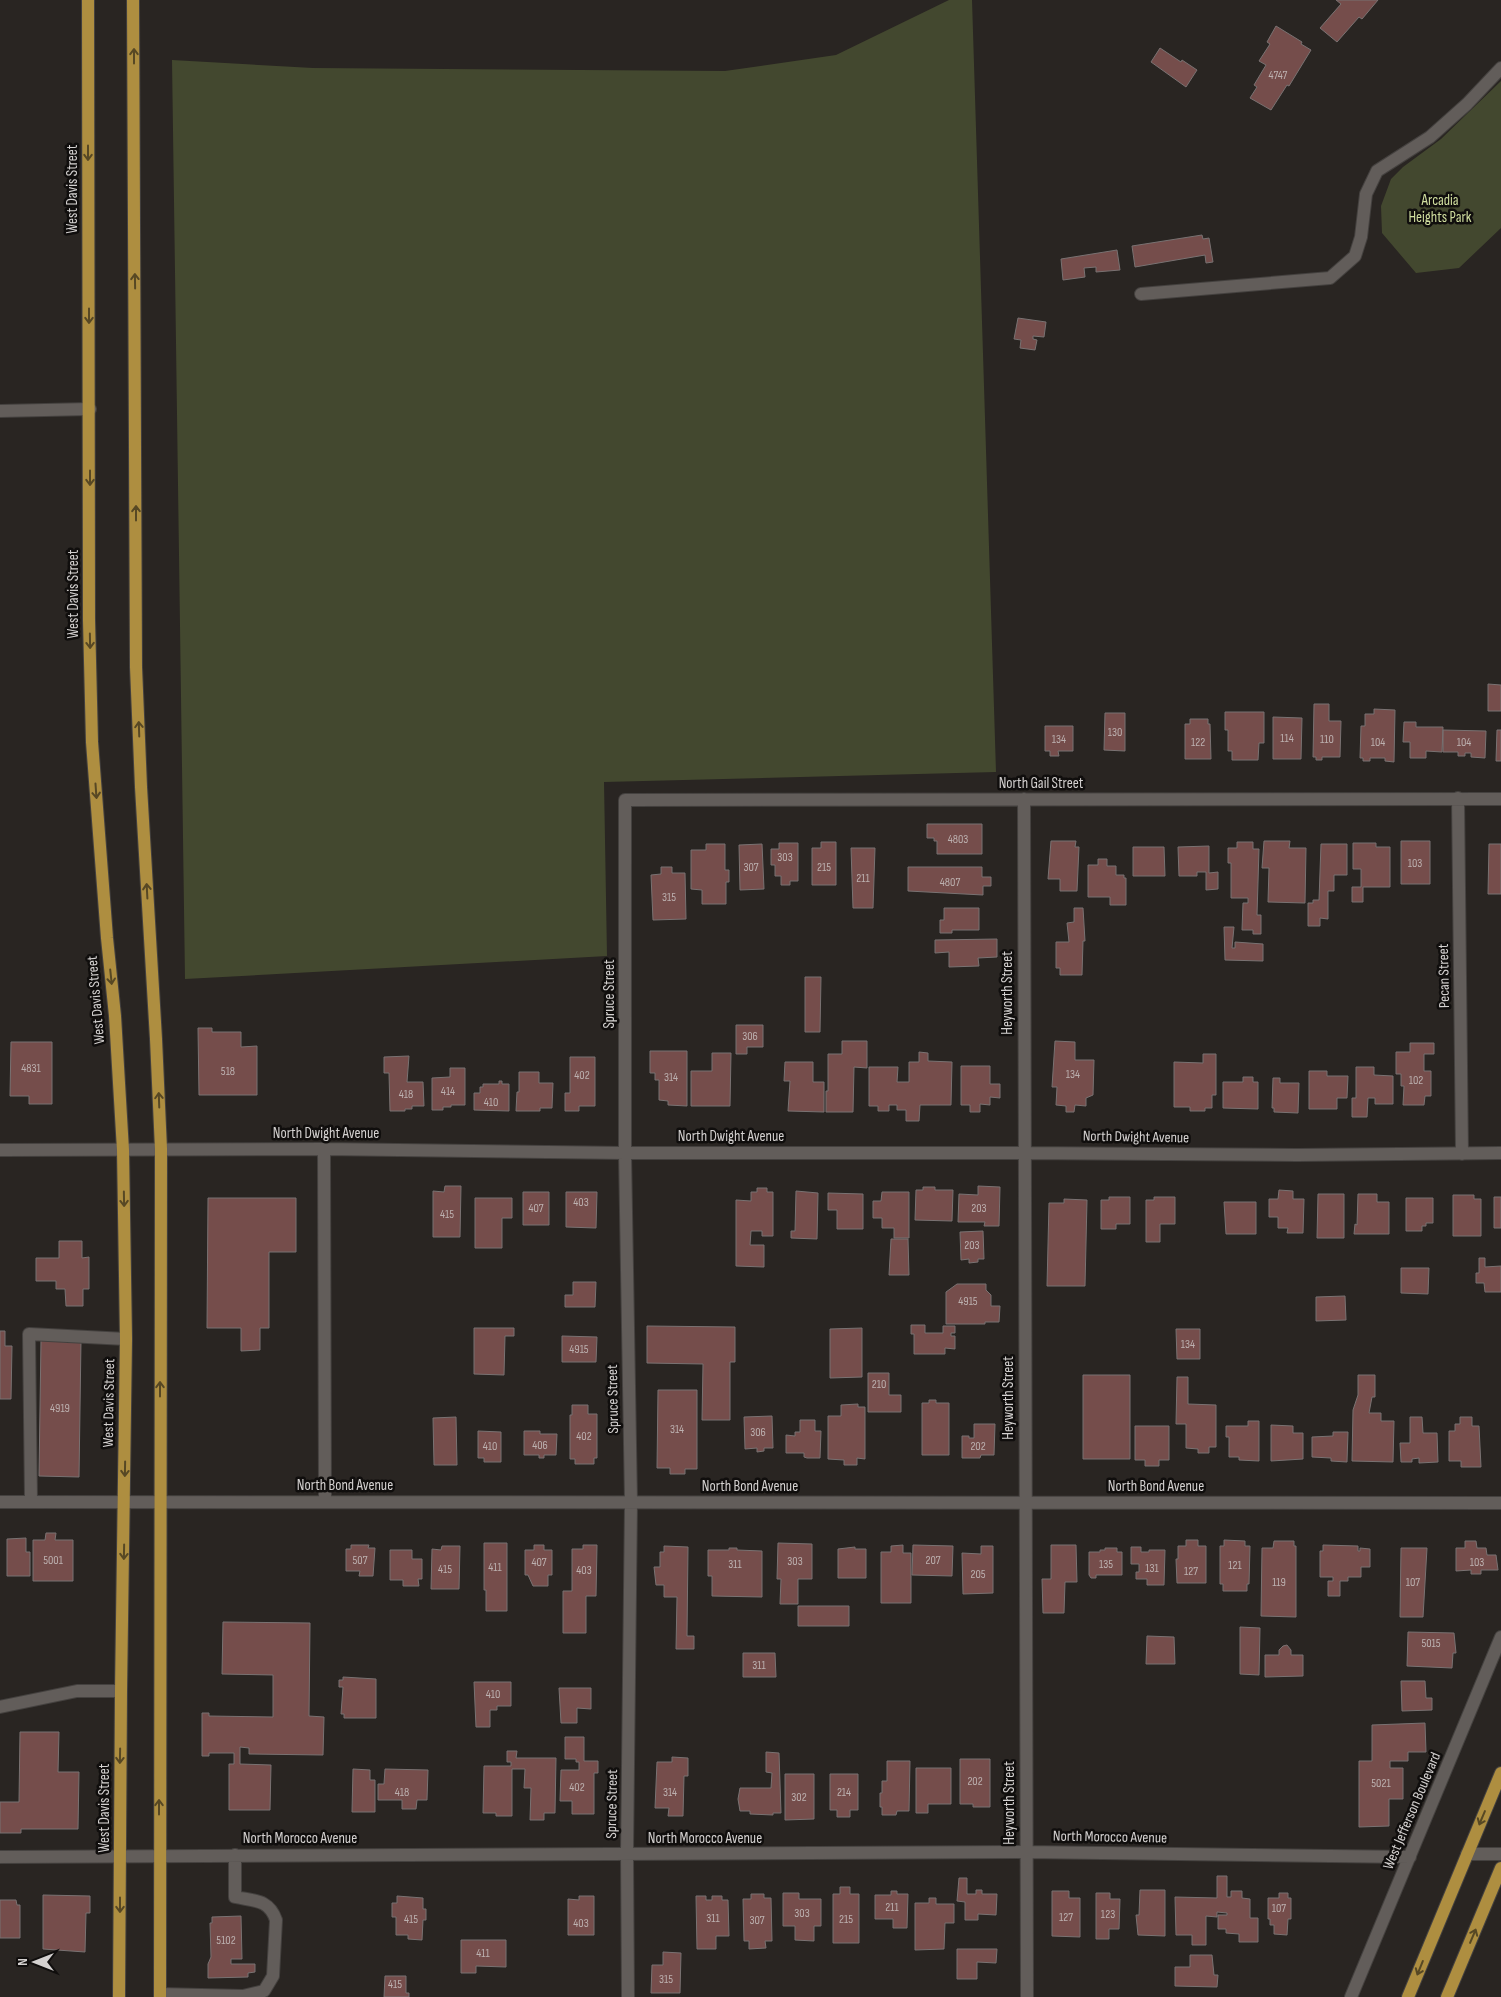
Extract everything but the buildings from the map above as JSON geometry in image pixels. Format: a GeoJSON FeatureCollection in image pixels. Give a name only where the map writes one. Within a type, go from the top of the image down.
{"type":"FeatureCollection","features":[{"type":"Feature","properties":{"kind":"main road","name":"West Davis Street"},"geometry":{"type":"LineString","coordinates":[[88,0],[89,620],[92,742],[106,929],[115,1016],[123,1150],[126,1339],[119,1997]]}},
{"type":"Feature","properties":{"kind":"main road"},"geometry":{"type":"LineString","coordinates":[[133,0],[136,667],[160,1149],[160,1996]]}},
{"type":"Feature","properties":{"kind":"main road"},"geometry":{"type":"LineString","coordinates":[[1408,1997],[1501,1773]]}},
{"type":"Feature","properties":{"kind":"main road"},"geometry":{"type":"LineString","coordinates":[[1447,1997],[1501,1868]]}},
{"type":"Feature","properties":{"kind":"street"},"geometry":{"type":"LineString","coordinates":[[1141,294],[1330,278],[1355,256],[1361,238],[1366,194],[1378,170],[1430,137],[1467,104],[1501,68]]}},
{"type":"Feature","properties":{"kind":"street"},"geometry":{"type":"LineString","coordinates":[[0,411],[90,409]]}},
{"type":"Feature","properties":{"kind":"street","name":"Pecan Street"},"geometry":{"type":"LineString","coordinates":[[1458,798],[1462,1154]]}},
{"type":"Feature","properties":{"kind":"street","name":"Heyworth Street"},"geometry":{"type":"LineString","coordinates":[[1024,799],[1023,1153],[1026,1997]]}},
{"type":"Feature","properties":{"kind":"street","name":"North Gail Street"},"geometry":{"type":"LineString","coordinates":[[625,800],[1501,799]]}},
{"type":"Feature","properties":{"kind":"street","name":"Spruce Street"},"geometry":{"type":"LineString","coordinates":[[625,800],[625,1153],[631,1502],[627,1854],[628,1997]]}},
{"type":"Feature","properties":{"kind":"street"},"geometry":{"type":"LineString","coordinates":[[324,1149],[325,1501]]}},
{"type":"Feature","properties":{"kind":"street","name":"North Dwight Avenue"},"geometry":{"type":"LineString","coordinates":[[0,1150],[324,1149],[625,1153],[1288,1155],[1501,1153]]}},
{"type":"Feature","properties":{"kind":"street"},"geometry":{"type":"LineString","coordinates":[[31,1501],[29,1334],[126,1339]]}},
{"type":"Feature","properties":{"kind":"street","name":"North Bond Avenue"},"geometry":{"type":"LineString","coordinates":[[0,1502],[1501,1503]]}},
{"type":"Feature","properties":{"kind":"street","name":"West Jefferson Boulevard"},"geometry":{"type":"LineString","coordinates":[[1351,1997],[1501,1637]]}},
{"type":"Feature","properties":{"kind":"street"},"geometry":{"type":"LineString","coordinates":[[0,1707],[77,1691],[121,1692]]}},
{"type":"Feature","properties":{"kind":"street","name":"North Morocco Avenue"},"geometry":{"type":"LineString","coordinates":[[0,1857],[1026,1852],[1410,1857]]}},
{"type":"Feature","properties":{"kind":"street"},"geometry":{"type":"LineString","coordinates":[[1467,1854],[1501,1854]]}},
{"type":"Feature","properties":{"kind":"street"},"geometry":{"type":"LineString","coordinates":[[160,1996],[243,1996],[264,1991],[273,1976],[276,1920],[273,1912],[264,1903],[235,1898],[235,1855]]}},
{"type":"Feature","properties":{"kind":"green space"},"geometry":{"type":"Polygon","coordinates":[[[949,0],[972,0],[996,772],[604,782],[607,956],[185,979],[172,60],[313,68],[725,71],[836,55],[949,0]]]}},
{"type":"Feature","properties":{"kind":"green space","name":"Arcadia Heights Park"},"geometry":{"type":"Polygon","coordinates":[[[1501,81],[1501,228],[1459,268],[1416,273],[1382,233],[1381,206],[1391,179],[1403,167],[1441,139],[1501,81]]]}}]}
